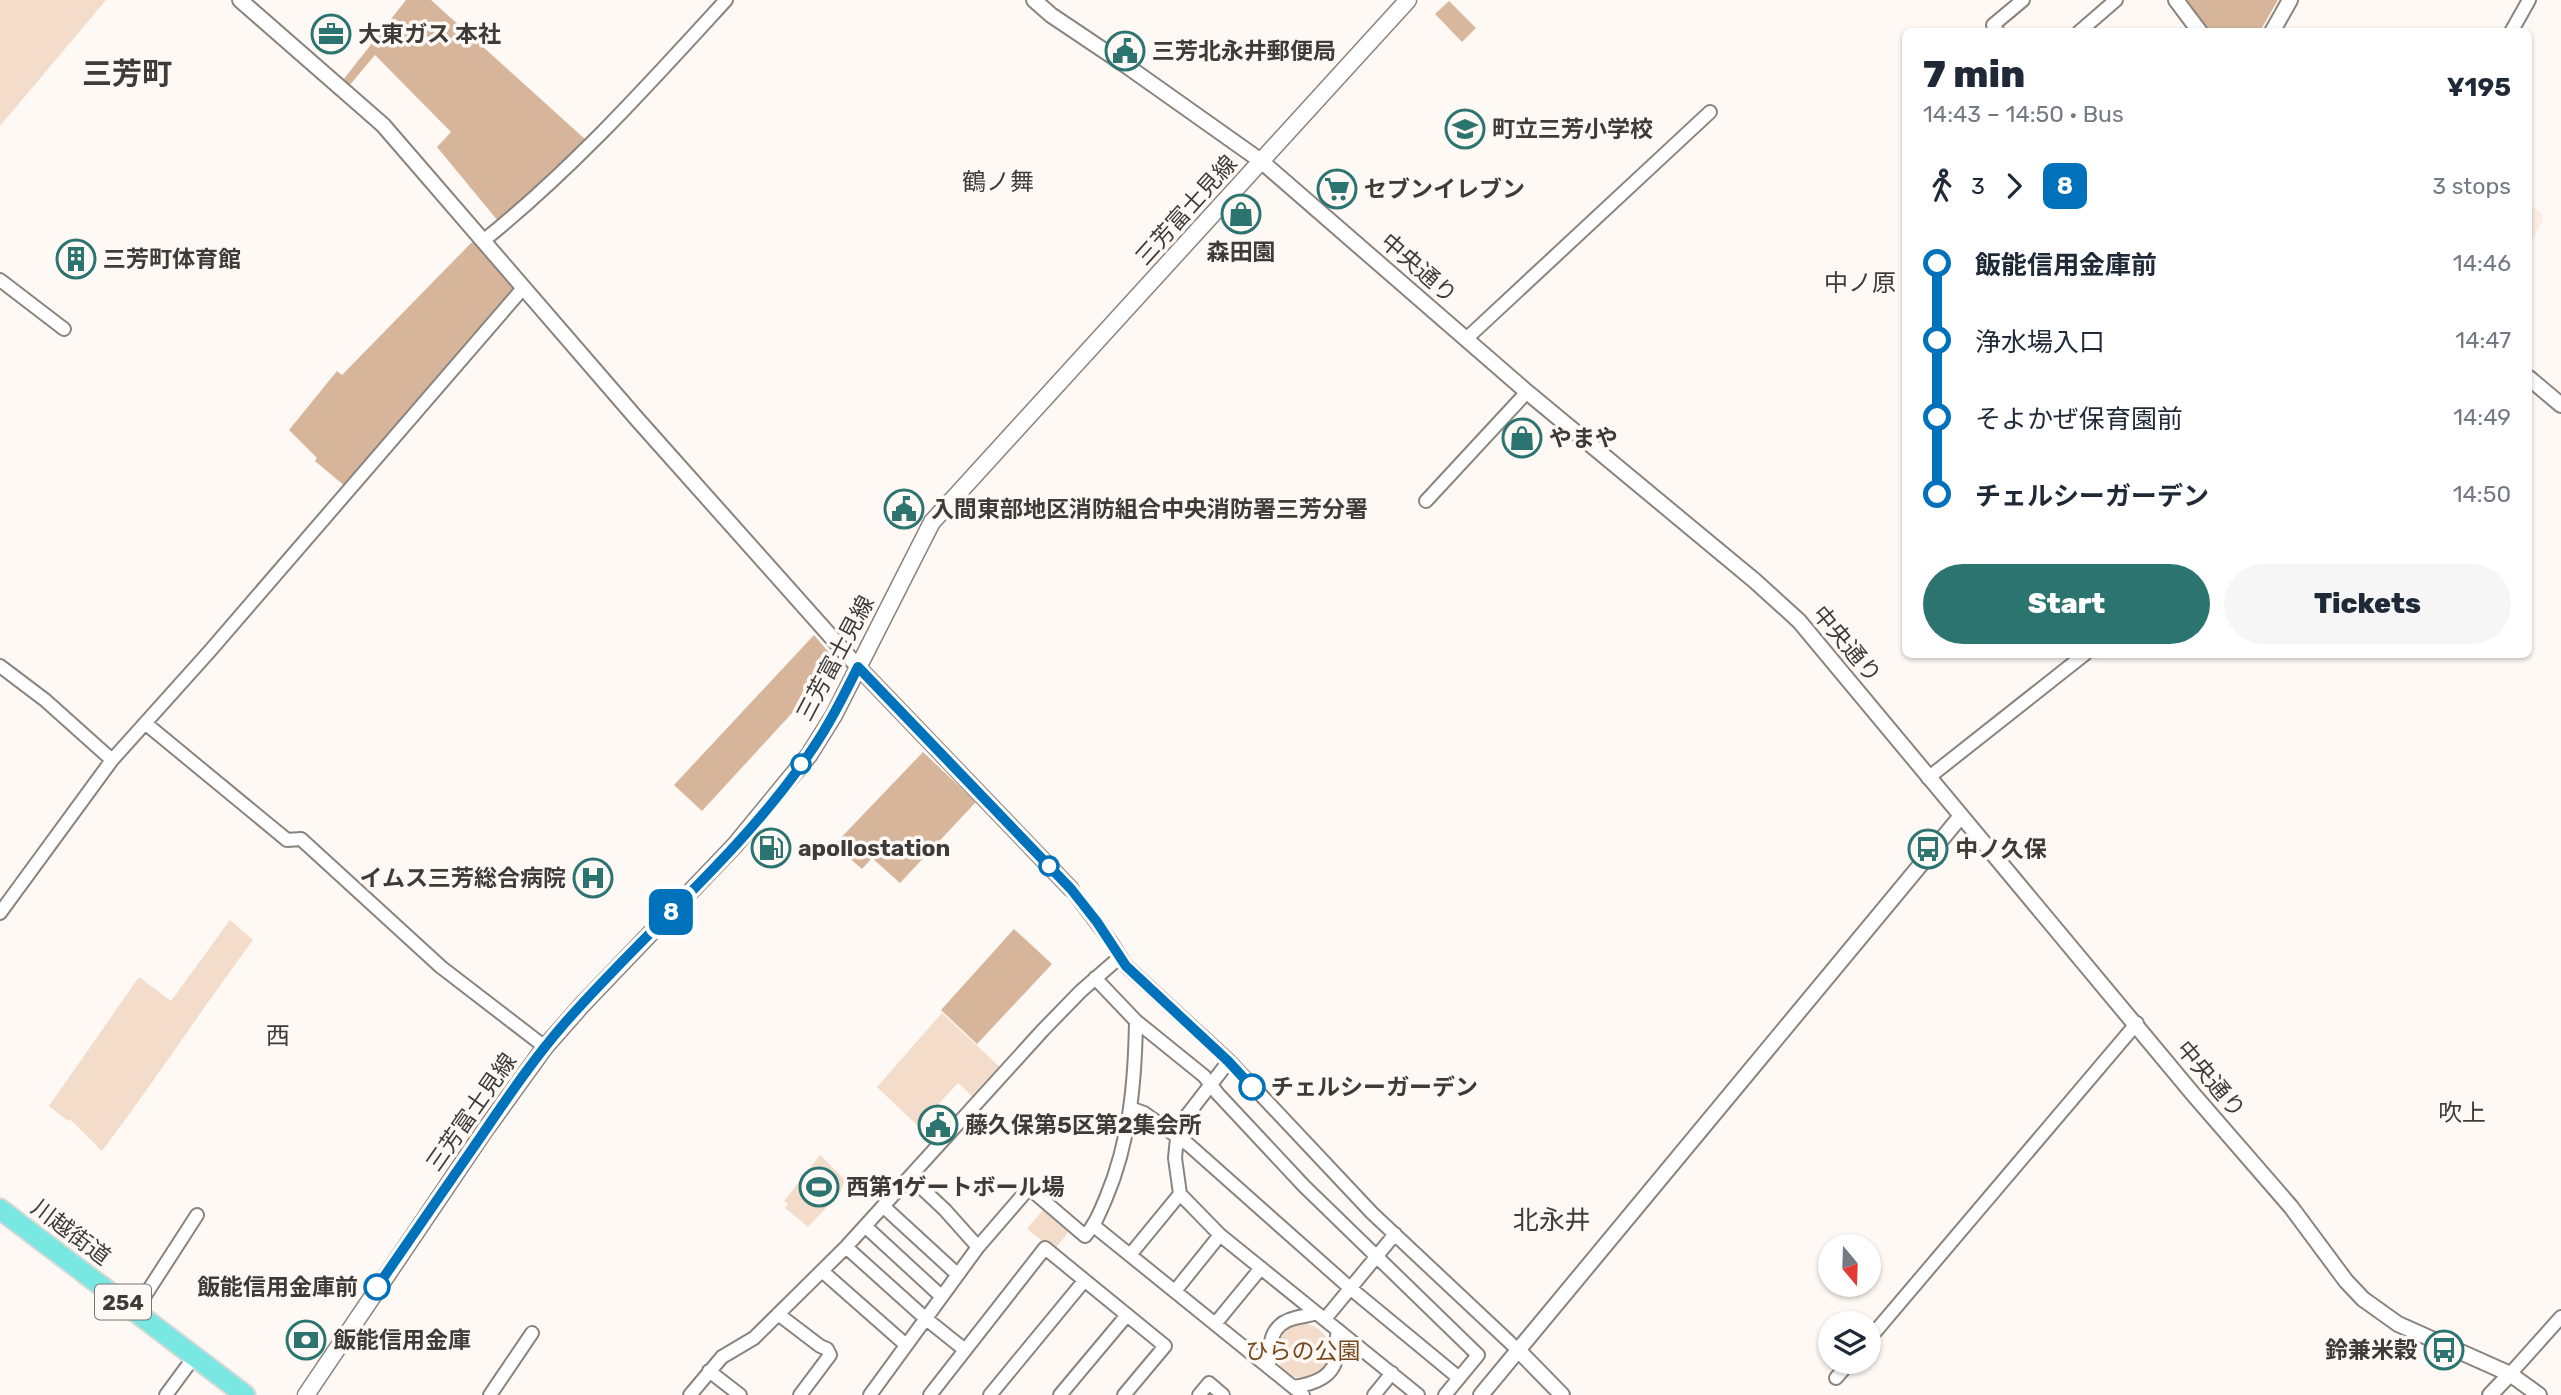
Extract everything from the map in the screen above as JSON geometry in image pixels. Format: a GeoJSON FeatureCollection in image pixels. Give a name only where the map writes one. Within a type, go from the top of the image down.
{"type":"FeatureCollection","features":[{"type":"Feature","properties":{"kind":"highway","name":"川越街道"},"geometry":{"type":"LineString","coordinates":[[0,1209],[246,1395]]}},
{"type":"Feature","properties":{"kind":"main road","name":"三芳富士見線"},"geometry":{"type":"LineString","coordinates":[[306,1395],[545,1047],[735,845],[809,755],[828,725],[932,522],[1408,0]]}},
{"type":"Feature","properties":{"kind":"street"},"geometry":{"type":"LineString","coordinates":[[240,0],[383,125],[637,419],[858,667],[1071,889],[1126,966],[1228,1061],[1342,1183],[1519,1350],[1559,1394]]}},
{"type":"Feature","properties":{"kind":"street"},"geometry":{"type":"LineString","coordinates":[[483,241],[512,218],[617,119],[726,0]]}},
{"type":"Feature","properties":{"kind":"street","name":"中央通り"},"geometry":{"type":"LineString","coordinates":[[1034,0],[1051,15],[1261,161],[1527,392],[1799,621],[1928,778],[2137,1023],[2193,1094],[2291,1207],[2346,1281],[2364,1299],[2399,1324],[2510,1374],[2539,1395]]}},
{"type":"Feature","properties":{"kind":"street"},"geometry":{"type":"LineString","coordinates":[[1995,28],[1993,25],[2023,0]]}},
{"type":"Feature","properties":{"kind":"street"},"geometry":{"type":"LineString","coordinates":[[2084,28],[2116,0]]}},
{"type":"Feature","properties":{"kind":"street"},"geometry":{"type":"LineString","coordinates":[[2176,0],[2197,28]]}},
{"type":"Feature","properties":{"kind":"street"},"geometry":{"type":"LineString","coordinates":[[2274,28],[2290,0]]}},
{"type":"Feature","properties":{"kind":"street"},"geometry":{"type":"LineString","coordinates":[[2513,28],[2529,0]]}},
{"type":"Feature","properties":{"kind":"street"},"geometry":{"type":"LineString","coordinates":[[1466,339],[1710,112]]}},
{"type":"Feature","properties":{"kind":"street"},"geometry":{"type":"LineString","coordinates":[[0,280],[64,329]]}},
{"type":"Feature","properties":{"kind":"street"},"geometry":{"type":"LineString","coordinates":[[0,913],[112,760],[524,287]]}},
{"type":"Feature","properties":{"kind":"street"},"geometry":{"type":"LineString","coordinates":[[2532,381],[2561,405]]}},
{"type":"Feature","properties":{"kind":"street"},"geometry":{"type":"LineString","coordinates":[[1426,501],[1527,392]]}},
{"type":"Feature","properties":{"kind":"street"},"geometry":{"type":"LineString","coordinates":[[1928,778],[2080,658]]}},
{"type":"Feature","properties":{"kind":"street"},"geometry":{"type":"LineString","coordinates":[[0,666],[112,760]]}},
{"type":"Feature","properties":{"kind":"street"},"geometry":{"type":"LineString","coordinates":[[145,723],[287,840],[301,839],[442,967],[545,1047]]}},
{"type":"Feature","properties":{"kind":"street"},"geometry":{"type":"LineString","coordinates":[[1481,1395],[1961,816]]}},
{"type":"Feature","properties":{"kind":"street"},"geometry":{"type":"LineString","coordinates":[[690,1395],[722,1357],[754,1338],[866,1227],[1016,1058],[1095,978],[1120,957]]}},
{"type":"Feature","properties":{"kind":"street"},"geometry":{"type":"LineString","coordinates":[[1095,978],[1136,1021],[1204,1076],[1304,1186],[1478,1355],[1445,1395]]}},
{"type":"Feature","properties":{"kind":"street"},"geometry":{"type":"LineString","coordinates":[[870,1395],[957,1274],[1029,1188],[1085,1236],[1094,1226],[1121,1157],[1135,1068],[1136,1021]]}},
{"type":"Feature","properties":{"kind":"street"},"geometry":{"type":"LineString","coordinates":[[1881,1325],[2137,1023]]}},
{"type":"Feature","properties":{"kind":"street"},"geometry":{"type":"LineString","coordinates":[[1228,1061],[1185,1118],[1177,1138],[1175,1158],[1180,1194],[1220,1235],[1418,1395]]}},
{"type":"Feature","properties":{"kind":"street"},"geometry":{"type":"LineString","coordinates":[[1130,1108],[1144,1113],[1189,1145],[1350,1288],[1459,1378]]}},
{"type":"Feature","properties":{"kind":"street"},"geometry":{"type":"LineString","coordinates":[[910,1177],[945,1210],[978,1247]]}},
{"type":"Feature","properties":{"kind":"street"},"geometry":{"type":"LineString","coordinates":[[1130,1255],[1180,1194]]}},
{"type":"Feature","properties":{"kind":"street"},"geometry":{"type":"LineString","coordinates":[[884,1208],[957,1274]]}},
{"type":"Feature","properties":{"kind":"street"},"geometry":{"type":"LineString","coordinates":[[135,1311],[197,1216]]}},
{"type":"Feature","properties":{"kind":"street"},"geometry":{"type":"LineString","coordinates":[[1094,1226],[1298,1391],[1329,1373],[1336,1356],[1338,1330]]}},
{"type":"Feature","properties":{"kind":"street"},"geometry":{"type":"LineString","coordinates":[[866,1227],[941,1296]]}},
{"type":"Feature","properties":{"kind":"street"},"geometry":{"type":"LineString","coordinates":[[1269,1367],[1269,1343],[1278,1327],[1288,1320],[1320,1316],[1350,1288],[1395,1234]]}},
{"type":"Feature","properties":{"kind":"street"},"geometry":{"type":"LineString","coordinates":[[1174,1291],[1220,1235]]}},
{"type":"Feature","properties":{"kind":"street"},"geometry":{"type":"LineString","coordinates":[[846,1247],[965,1350]]}},
{"type":"Feature","properties":{"kind":"street"},"geometry":{"type":"LineString","coordinates":[[930,1395],[1045,1248],[1165,1346],[1124,1395]]}},
{"type":"Feature","properties":{"kind":"street"},"geometry":{"type":"LineString","coordinates":[[1215,1324],[1261,1268]]}},
{"type":"Feature","properties":{"kind":"street"},"geometry":{"type":"LineString","coordinates":[[822,1270],[906,1345]]}},
{"type":"Feature","properties":{"kind":"street"},"geometry":{"type":"LineString","coordinates":[[990,1395],[1084,1281]]}},
{"type":"Feature","properties":{"kind":"street"},"geometry":{"type":"LineString","coordinates":[[778,1314],[827,1349],[830,1355],[800,1395]]}},
{"type":"Feature","properties":{"kind":"street"},"geometry":{"type":"LineString","coordinates":[[1060,1395],[1127,1315]]}},
{"type":"Feature","properties":{"kind":"street"},"geometry":{"type":"LineString","coordinates":[[2490,1395],[2561,1317]]}},
{"type":"Feature","properties":{"kind":"street"},"geometry":{"type":"LineString","coordinates":[[490,1395],[532,1333]]}},
{"type":"Feature","properties":{"kind":"street"},"geometry":{"type":"LineString","coordinates":[[166,1395],[194,1357]]}},
{"type":"Feature","properties":{"kind":"street"},"geometry":{"type":"LineString","coordinates":[[709,1371],[740,1395]]}},
{"type":"Feature","properties":{"kind":"street"},"geometry":{"type":"LineString","coordinates":[[1374,1395],[1392,1373]]}},
{"type":"Feature","properties":{"kind":"street"},"geometry":{"type":"LineString","coordinates":[[1836,1378],[1840,1374]]}},
{"type":"Feature","properties":{"kind":"street"},"geometry":{"type":"LineString","coordinates":[[1199,1395],[1209,1383],[1223,1395]]}},
{"type":"Feature","properties":{"kind":"shaded area"},"geometry":{"type":"Polygon","coordinates":[[[406,0],[431,0],[586,140],[498,221],[437,147],[451,132],[375,55],[349,86],[343,80],[406,0]]]}},
{"type":"Feature","properties":{"kind":"shaded area"},"geometry":{"type":"Polygon","coordinates":[[[2187,0],[2278,0],[2262,28],[2207,28],[2187,0]]]}},
{"type":"Feature","properties":{"kind":"shaded area"},"geometry":{"type":"Polygon","coordinates":[[[1449,1],[1476,28],[1462,42],[1435,14],[1449,1]]]}},
{"type":"Feature","properties":{"kind":"shaded area"},"geometry":{"type":"Polygon","coordinates":[[[2532,206],[2541,212],[2543,220],[2532,240],[2532,206]]]}},
{"type":"Feature","properties":{"kind":"shaded area"},"geometry":{"type":"Polygon","coordinates":[[[473,241],[516,291],[346,487],[315,461],[317,458],[289,430],[337,371],[342,375],[473,241]]]}},
{"type":"Feature","properties":{"kind":"shaded area"},"geometry":{"type":"Polygon","coordinates":[[[814,635],[838,663],[702,811],[674,785],[814,635]]]}},
{"type":"Feature","properties":{"kind":"shaded area"},"geometry":{"type":"Polygon","coordinates":[[[923,752],[976,802],[900,883],[872,858],[862,869],[834,845],[923,752]]]}},
{"type":"Feature","properties":{"kind":"shaded area"},"geometry":{"type":"Polygon","coordinates":[[[1014,929],[1052,964],[977,1044],[941,1010],[1014,929]]]}},
{"type":"Feature","properties":{"kind":"green space"},"geometry":{"type":"Polygon","coordinates":[[[0,0],[106,0],[0,126],[0,0]]]}},
{"type":"Feature","properties":{"kind":"green space"},"geometry":{"type":"Polygon","coordinates":[[[230,920],[253,940],[102,1151],[70,1119],[68,1121],[49,1106],[139,977],[171,1001],[230,920]]]}},
{"type":"Feature","properties":{"kind":"green space"},"geometry":{"type":"Polygon","coordinates":[[[942,1013],[1002,1069],[974,1098],[958,1083],[918,1126],[877,1087],[942,1013]]]}},
{"type":"Feature","properties":{"kind":"green space","name":"西第1ゲートボール場"},"geometry":{"type":"Polygon","coordinates":[[[820,1155],[845,1180],[840,1193],[808,1227],[785,1208],[788,1204],[784,1201],[820,1155]]]}},
{"type":"Feature","properties":{"kind":"green space"},"geometry":{"type":"Polygon","coordinates":[[[1043,1210],[1071,1229],[1054,1250],[1027,1229],[1043,1210]]]}},
{"type":"Feature","properties":{"kind":"green space","name":"ひらの公園"},"geometry":{"type":"Polygon","coordinates":[[[1303,1324],[1322,1332],[1330,1351],[1322,1370],[1303,1378],[1284,1370],[1276,1351],[1284,1332],[1303,1324]]]}},
{"type":"Feature","properties":{"kind":"bus line","name":"8"},"geometry":{"type":"LineString","coordinates":[[377,1287],[513,1089],[545,1047],[735,845],[781,792],[834,715],[858,667],[1071,889],[1126,966],[1228,1061],[1252,1087]]}},
{"type":"Feature","properties":{"kind":"place","name":"大東ガス 本社"},"geometry":{"type":"Point","coordinates":[331,34]}},
{"type":"Feature","properties":{"kind":"place","name":"三芳北永井郵便局"},"geometry":{"type":"Point","coordinates":[1125,51]}},
{"type":"Feature","properties":{"kind":"place","name":"町立三芳小学校"},"geometry":{"type":"Point","coordinates":[1465,129]}},
{"type":"Feature","properties":{"kind":"place","name":"セブンイレブン"},"geometry":{"type":"Point","coordinates":[1337,189]}},
{"type":"Feature","properties":{"kind":"place","name":"森田園"},"geometry":{"type":"Point","coordinates":[1241,214]}},
{"type":"Feature","properties":{"kind":"place","name":"三芳町体育館"},"geometry":{"type":"Point","coordinates":[76,259]}},
{"type":"Feature","properties":{"kind":"place","name":"やまや"},"geometry":{"type":"Point","coordinates":[1522,438]}},
{"type":"Feature","properties":{"kind":"place","name":"入間東部地区消防組合中央消防署三芳分署"},"geometry":{"type":"Point","coordinates":[904,509]}},
{"type":"Feature","properties":{"kind":"place","name":"apollostation"},"geometry":{"type":"Point","coordinates":[771,848]}},
{"type":"Feature","properties":{"kind":"place","name":"中ノ久保"},"geometry":{"type":"Point","coordinates":[1928,849]}},
{"type":"Feature","properties":{"kind":"place","name":"イムス三芳総合病院"},"geometry":{"type":"Point","coordinates":[593,878]}},
{"type":"Feature","properties":{"kind":"place","name":"チェルシーガーデン"},"geometry":{"type":"Point","coordinates":[1252,1087]}},
{"type":"Feature","properties":{"kind":"place","name":"藤久保第5区第2集会所"},"geometry":{"type":"Point","coordinates":[938,1125]}},
{"type":"Feature","properties":{"kind":"place","name":"西第1ゲートボール場"},"geometry":{"type":"Point","coordinates":[819,1187]}},
{"type":"Feature","properties":{"kind":"place","name":"飯能信用金庫前"},"geometry":{"type":"Point","coordinates":[377,1287]}},
{"type":"Feature","properties":{"kind":"place","name":"飯能信用金庫"},"geometry":{"type":"Point","coordinates":[306,1340]}},
{"type":"Feature","properties":{"kind":"place","name":"鈴兼米穀"},"geometry":{"type":"Point","coordinates":[2444,1350]}},
{"type":"Feature","properties":{"kind":"district","name":"三芳町"},"geometry":{"type":"Point","coordinates":[127,74]}},
{"type":"Feature","properties":{"kind":"district","name":"鶴ノ舞"},"geometry":{"type":"Point","coordinates":[998,182]}},
{"type":"Feature","properties":{"kind":"district","name":"中ノ原"},"geometry":{"type":"Point","coordinates":[1860,283]}},
{"type":"Feature","properties":{"kind":"district","name":"西"},"geometry":{"type":"Point","coordinates":[278,1036]}},
{"type":"Feature","properties":{"kind":"district","name":"吹上"},"geometry":{"type":"Point","coordinates":[2462,1113]}},
{"type":"Feature","properties":{"kind":"district","name":"北永井"},"geometry":{"type":"Point","coordinates":[1552,1220]}}]}
